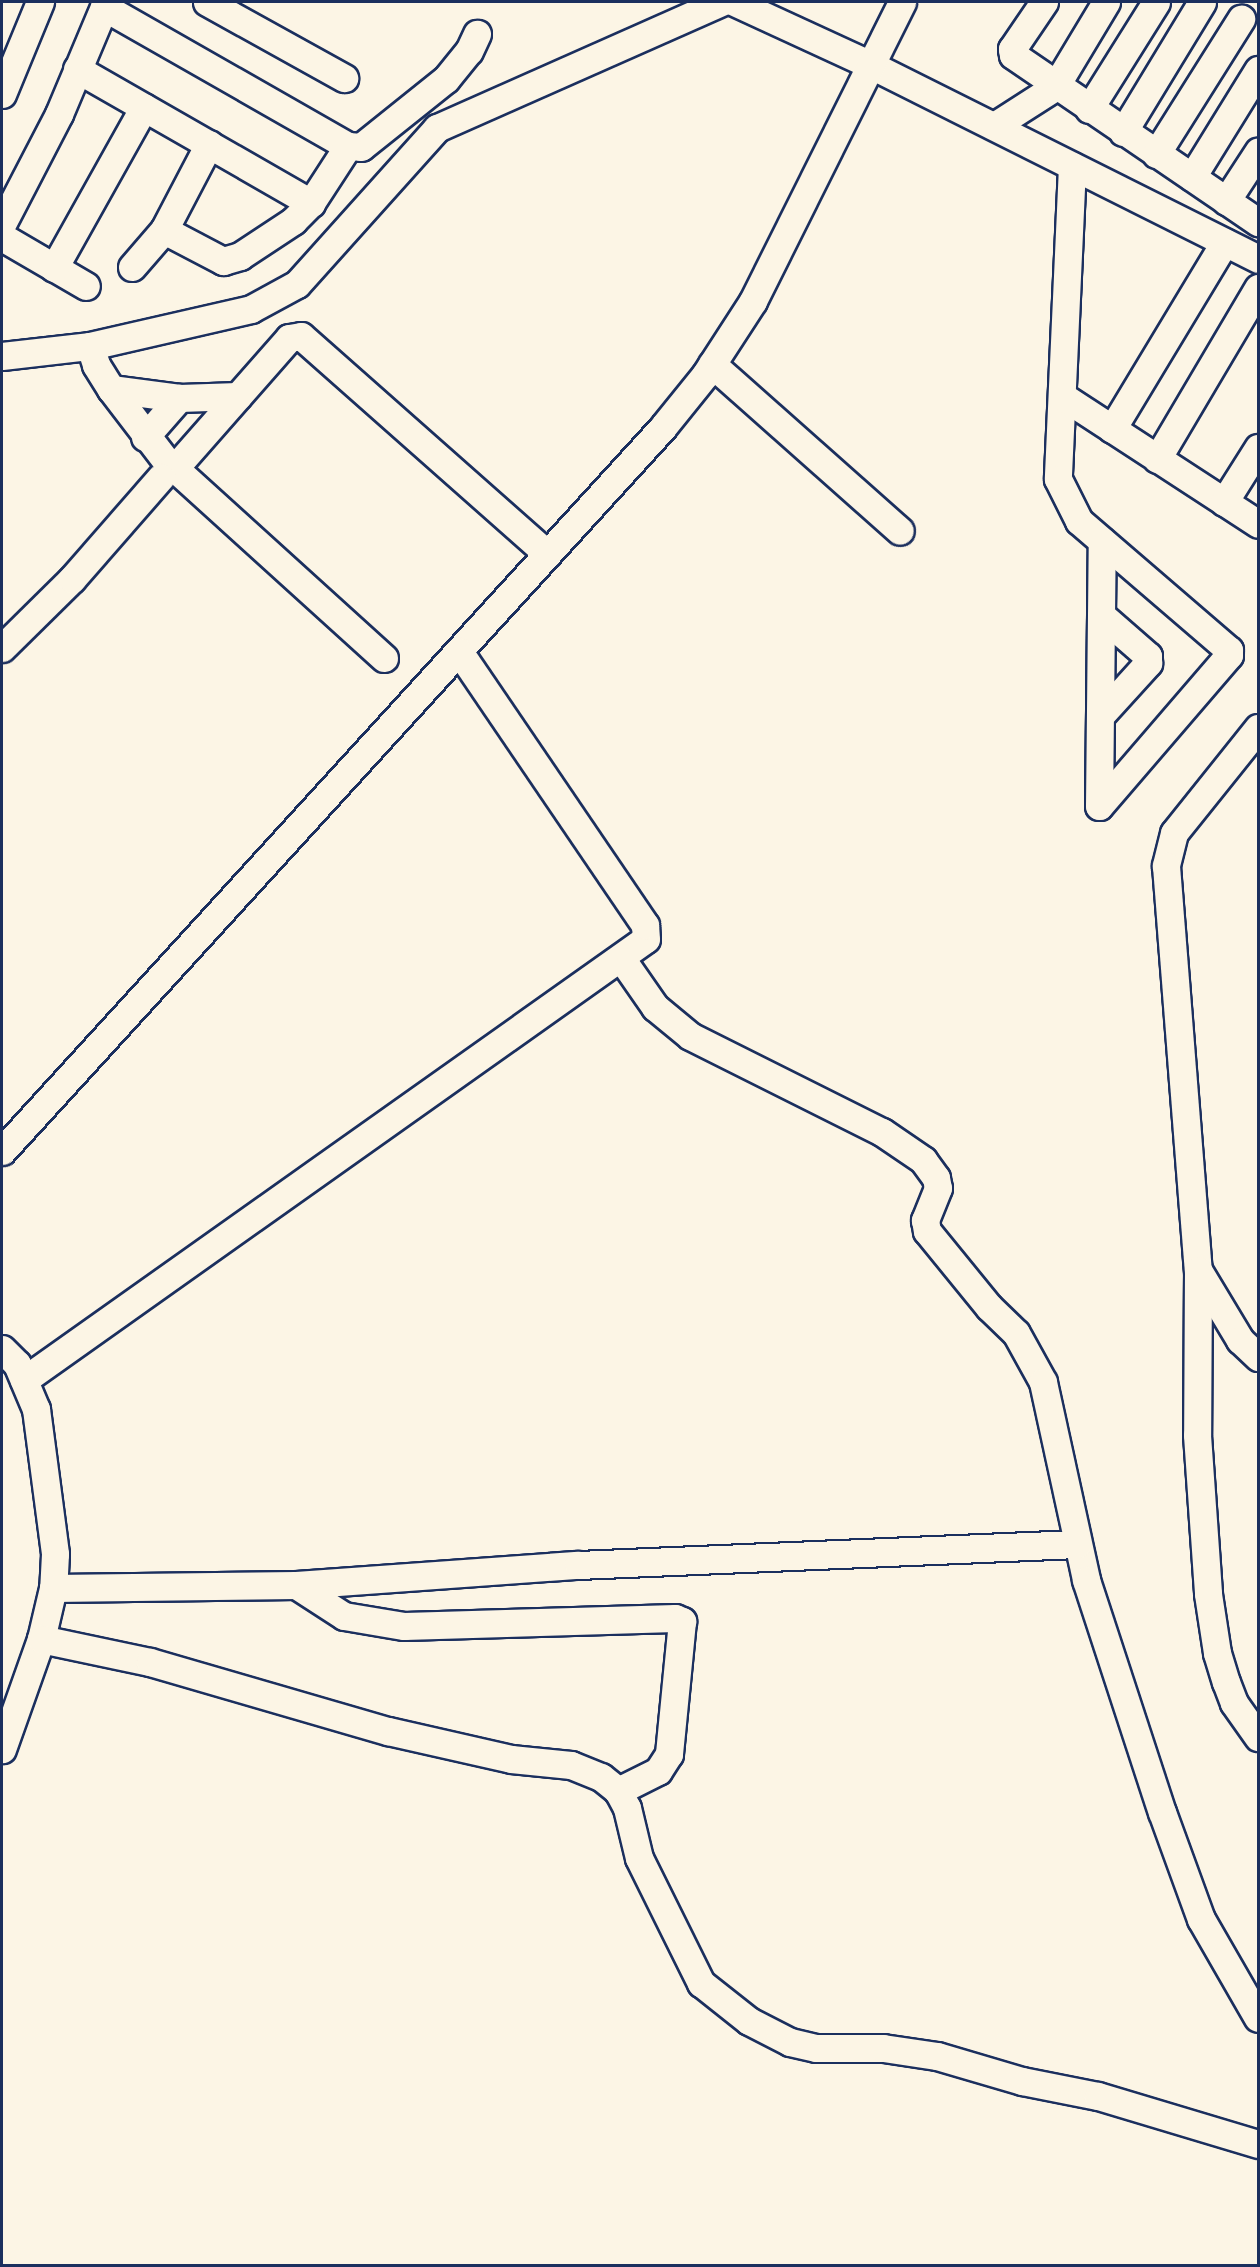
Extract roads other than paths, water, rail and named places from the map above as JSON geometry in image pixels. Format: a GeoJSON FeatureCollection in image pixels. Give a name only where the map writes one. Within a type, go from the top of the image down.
{"type":"FeatureCollection","features":[{"type":"Feature","properties":{"kind":"street"},"geometry":{"type":"LineString","coordinates":[[2,94],[40,2]]}},
{"type":"Feature","properties":{"kind":"street"},"geometry":{"type":"LineString","coordinates":[[207,2],[243,10],[344,78]]}},
{"type":"Feature","properties":{"kind":"street"},"geometry":{"type":"LineString","coordinates":[[2,356],[90,346],[250,309],[297,284],[437,128],[722,2]]}},
{"type":"Feature","properties":{"kind":"street"},"geometry":{"type":"LineString","coordinates":[[734,2],[871,65],[1258,259]]}},
{"type":"Feature","properties":{"kind":"street"},"geometry":{"type":"LineString","coordinates":[[2,1151],[663,427],[712,364],[753,301],[903,2]]}},
{"type":"Feature","properties":{"kind":"street"},"geometry":{"type":"LineString","coordinates":[[1044,2],[1012,49],[1013,55],[1055,87],[1258,222]]}},
{"type":"Feature","properties":{"kind":"street"},"geometry":{"type":"LineString","coordinates":[[994,126],[1055,87],[1106,2]]}},
{"type":"Feature","properties":{"kind":"street"},"geometry":{"type":"LineString","coordinates":[[1089,110],[1156,2]]}},
{"type":"Feature","properties":{"kind":"street"},"geometry":{"type":"LineString","coordinates":[[1123,132],[1202,2]]}},
{"type":"Feature","properties":{"kind":"street"},"geometry":{"type":"LineString","coordinates":[[2,224],[59,114],[105,4],[348,146],[361,147],[374,139],[446,79],[469,51],[477,34]]}},
{"type":"Feature","properties":{"kind":"street"},"geometry":{"type":"LineString","coordinates":[[1156,154],[1241,19]]}},
{"type":"Feature","properties":{"kind":"street"},"geometry":{"type":"LineString","coordinates":[[77,69],[311,202]]}},
{"type":"Feature","properties":{"kind":"street"},"geometry":{"type":"LineString","coordinates":[[1192,177],[1258,70]]}},
{"type":"Feature","properties":{"kind":"street"},"geometry":{"type":"LineString","coordinates":[[54,268],[144,108]]}},
{"type":"Feature","properties":{"kind":"street"},"geometry":{"type":"LineString","coordinates":[[132,267],[164,230],[209,144]]}},
{"type":"Feature","properties":{"kind":"street"},"geometry":{"type":"LineString","coordinates":[[164,230],[223,261],[240,256],[293,221],[311,202],[348,146]]}},
{"type":"Feature","properties":{"kind":"street"},"geometry":{"type":"LineString","coordinates":[[1226,201],[1258,152]]}},
{"type":"Feature","properties":{"kind":"street"},"geometry":{"type":"LineString","coordinates":[[1072,166],[1058,479],[1079,521],[1229,650],[1229,655],[1099,806],[1102,541]]}},
{"type":"Feature","properties":{"kind":"street"},"geometry":{"type":"LineString","coordinates":[[2,237],[86,286]]}},
{"type":"Feature","properties":{"kind":"street"},"geometry":{"type":"LineString","coordinates":[[1112,429],[1225,242]]}},
{"type":"Feature","properties":{"kind":"street"},"geometry":{"type":"LineString","coordinates":[[1157,459],[1258,288]]}},
{"type":"Feature","properties":{"kind":"street"},"geometry":{"type":"LineString","coordinates":[[2,648],[72,579],[289,338],[301,336],[547,554]]}},
{"type":"Feature","properties":{"kind":"street"},"geometry":{"type":"LineString","coordinates":[[90,346],[96,365],[111,389],[171,468],[384,658]]}},
{"type":"Feature","properties":{"kind":"street"},"geometry":{"type":"LineString","coordinates":[[712,364],[900,531]]}},
{"type":"Feature","properties":{"kind":"street"},"geometry":{"type":"LineString","coordinates":[[111,389],[179,398],[238,396]]}},
{"type":"Feature","properties":{"kind":"street"},"geometry":{"type":"LineString","coordinates":[[1062,396],[1258,524]]}},
{"type":"Feature","properties":{"kind":"street"},"geometry":{"type":"LineString","coordinates":[[145,436],[179,398]]}},
{"type":"Feature","properties":{"kind":"street"},"geometry":{"type":"LineString","coordinates":[[1224,502],[1258,448]]}},
{"type":"Feature","properties":{"kind":"street"},"geometry":{"type":"LineString","coordinates":[[1100,716],[1148,663],[1148,656],[1101,615]]}},
{"type":"Feature","properties":{"kind":"street"},"geometry":{"type":"LineString","coordinates":[[24,1380],[646,939],[645,925],[459,651]]}},
{"type":"Feature","properties":{"kind":"street"},"geometry":{"type":"LineString","coordinates":[[1258,728],[1180,824],[1168,847],[1166,866],[1198,1270],[1197,1435],[1208,1594],[1217,1653],[1226,1682],[1234,1703],[1258,1737]]}},
{"type":"Feature","properties":{"kind":"street"},"geometry":{"type":"LineString","coordinates":[[621,958],[655,1006],[690,1035],[882,1132],[923,1160],[936,1178],[938,1188],[925,1220],[927,1231],[989,1307],[1016,1333],[1043,1382],[1077,1544],[1118,1681],[1201,1919],[1258,2019]]}},
{"type":"Feature","properties":{"kind":"street"},"geometry":{"type":"LineString","coordinates":[[1198,1270],[1240,1340],[1258,1357]]}},
{"type":"Feature","properties":{"kind":"street"},"geometry":{"type":"LineString","coordinates":[[2,1349],[17,1364],[36,1409],[55,1554],[53,1588],[41,1639],[2,1749]]}},
{"type":"Feature","properties":{"kind":"street"},"geometry":{"type":"LineString","coordinates":[[53,1588],[296,1585],[578,1565],[1077,1544]]}},
{"type":"Feature","properties":{"kind":"street"},"geometry":{"type":"LineString","coordinates":[[296,1585],[344,1616],[404,1626],[653,1616],[682,1621],[669,1754],[658,1771],[618,1791]]}},
{"type":"Feature","properties":{"kind":"street"},"geometry":{"type":"LineString","coordinates":[[41,1639],[150,1662],[388,1731],[511,1759],[571,1765],[601,1777],[618,1791],[647,1876],[701,1983],[749,2021],[790,2042],[816,2048],[883,2048],[937,2056],[1022,2081],[1098,2096],[1258,2144]]}}]}
